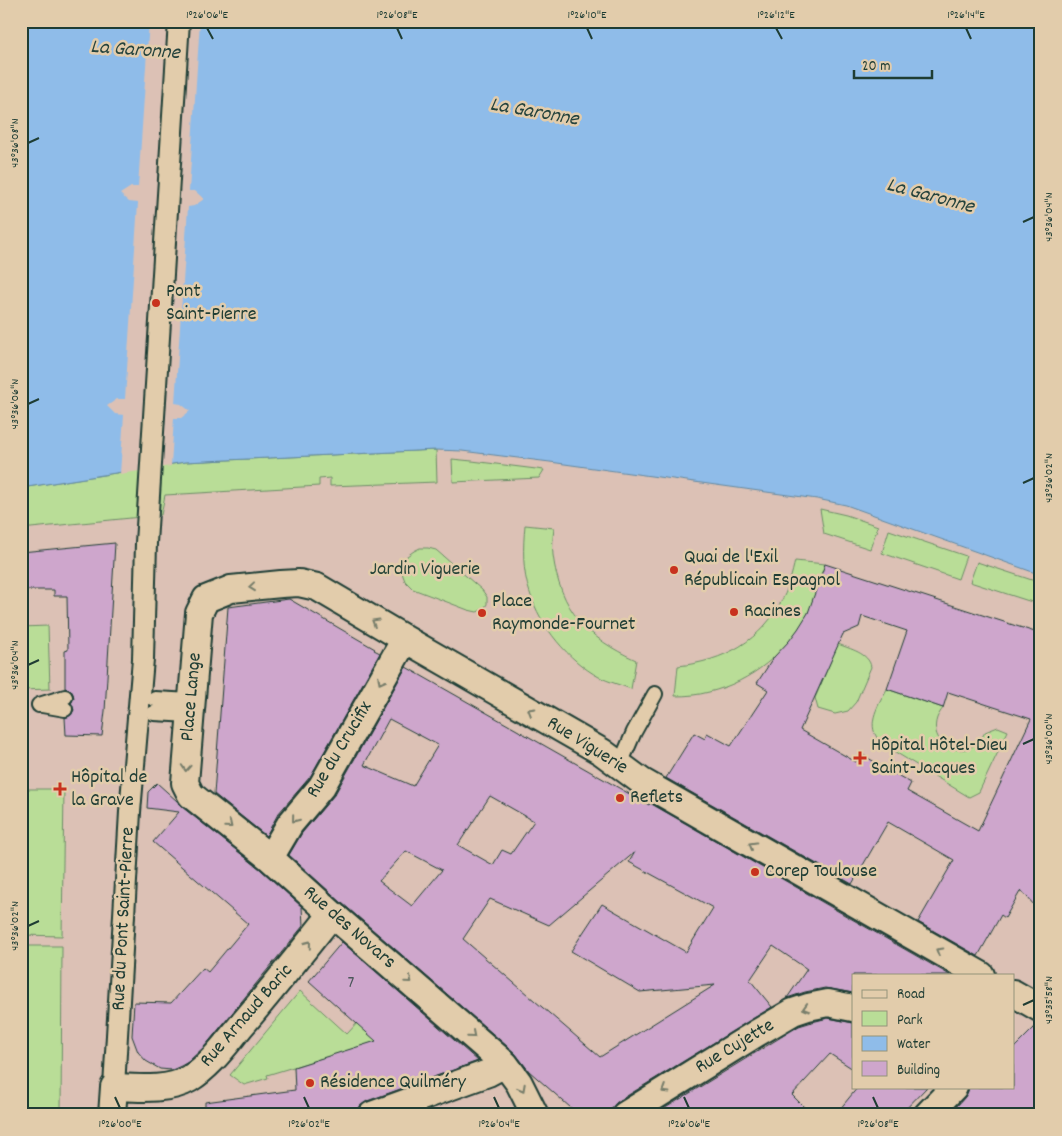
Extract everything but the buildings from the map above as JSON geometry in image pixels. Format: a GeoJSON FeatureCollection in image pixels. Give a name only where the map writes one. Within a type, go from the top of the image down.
{"type":"FeatureCollection","features":[{"type":"Feature","properties":{"kind":"street","name":"Rue du Pont Saint-Pierre"},"geometry":{"type":"LineString","coordinates":[[112,1115],[130,812],[142,659],[146,543],[179,21]]}},
{"type":"Feature","properties":{"kind":"street","name":"Rue Viguerie"},"geometry":{"type":"LineString","coordinates":[[206,599],[231,589],[298,583],[317,587],[602,752],[641,781],[979,974]]}},
{"type":"Feature","properties":{"kind":"street","name":"Place Lange"},"geometry":{"type":"LineString","coordinates":[[191,795],[185,783],[190,708],[199,613],[206,599]]}},
{"type":"Feature","properties":{"kind":"street","name":"Rue du Crucifix"},"geometry":{"type":"LineString","coordinates":[[270,858],[290,824],[322,786],[405,639]]}},
{"type":"Feature","properties":{"kind":"street","name":"Rue des Novars"},"geometry":{"type":"LineString","coordinates":[[191,795],[270,858],[505,1064],[519,1083],[535,1115]]}},
{"type":"Feature","properties":{"kind":"street","name":"Rue Arnaud Baric"},"geometry":{"type":"LineString","coordinates":[[114,1087],[147,1088],[173,1085],[188,1080],[208,1065],[332,914]]}},
{"type":"Feature","properties":{"kind":"street"},"geometry":{"type":"LineString","coordinates":[[1014,996],[1041,1009]]}},
{"type":"Feature","properties":{"kind":"street","name":"Rue Cujette"},"geometry":{"type":"LineString","coordinates":[[625,1115],[793,1012],[828,1003],[852,1008]]}},
{"type":"Feature","properties":{"kind":"street"},"geometry":{"type":"LineString","coordinates":[[372,1115],[488,1073],[505,1064]]}},
{"type":"Feature","properties":{"kind":"street"},"geometry":{"type":"LineString","coordinates":[[933,1113],[953,1088]]}},
{"type":"Feature","properties":{"kind":"lane"},"geometry":{"type":"LineString","coordinates":[[618,763],[624,755],[634,732],[655,694]]}},
{"type":"Feature","properties":{"kind":"lane"},"geometry":{"type":"LineString","coordinates":[[155,706],[190,708]]}},
{"type":"Feature","properties":{"kind":"green space"},"geometry":{"type":"Polygon","coordinates":[[[436,450],[437,482],[330,486],[330,478],[319,479],[319,486],[165,495],[161,515],[21,529],[21,488],[185,462],[436,450]]]}},
{"type":"Feature","properties":{"kind":"green space"},"geometry":{"type":"Polygon","coordinates":[[[452,459],[544,470],[539,478],[453,482],[452,459]]]}},
{"type":"Feature","properties":{"kind":"green space"},"geometry":{"type":"Polygon","coordinates":[[[820,509],[846,515],[878,526],[870,549],[824,534],[820,509]]]}},
{"type":"Feature","properties":{"kind":"green space"},"geometry":{"type":"Polygon","coordinates":[[[525,525],[554,528],[553,555],[562,592],[569,607],[590,632],[603,642],[636,660],[631,689],[603,679],[588,670],[567,652],[548,630],[527,585],[524,559],[525,525]]]}},
{"type":"Feature","properties":{"kind":"green space"},"geometry":{"type":"Polygon","coordinates":[[[889,530],[966,556],[958,579],[882,553],[889,530]]]}},
{"type":"Feature","properties":{"kind":"green space","name":"Jardin Viguerie"},"geometry":{"type":"Polygon","coordinates":[[[420,548],[436,550],[482,590],[487,597],[487,604],[484,609],[477,612],[468,610],[413,589],[405,581],[402,573],[403,565],[407,556],[420,548]]]}},
{"type":"Feature","properties":{"kind":"green space"},"geometry":{"type":"Polygon","coordinates":[[[795,561],[825,564],[810,609],[799,629],[789,641],[766,664],[739,681],[705,693],[675,696],[678,666],[726,654],[753,637],[764,626],[785,594],[795,561]]]}},
{"type":"Feature","properties":{"kind":"green space"},"geometry":{"type":"Polygon","coordinates":[[[977,562],[1041,583],[1035,603],[970,582],[977,562]]]}},
{"type":"Feature","properties":{"kind":"green space"},"geometry":{"type":"Polygon","coordinates":[[[48,626],[50,689],[21,690],[21,627],[48,626]]]}},
{"type":"Feature","properties":{"kind":"green space"},"geometry":{"type":"Polygon","coordinates":[[[838,644],[863,655],[870,662],[871,667],[856,702],[848,711],[835,714],[818,709],[815,698],[838,644]]]}},
{"type":"Feature","properties":{"kind":"green space"},"geometry":{"type":"Polygon","coordinates":[[[887,689],[943,708],[937,718],[936,728],[938,737],[951,748],[960,750],[969,748],[978,742],[985,732],[998,727],[1008,731],[979,792],[969,797],[887,747],[879,740],[873,727],[873,720],[877,707],[887,689]]]}},
{"type":"Feature","properties":{"kind":"green space"},"geometry":{"type":"Polygon","coordinates":[[[21,789],[64,789],[62,936],[21,935],[21,789]]]}},
{"type":"Feature","properties":{"kind":"green space"},"geometry":{"type":"Polygon","coordinates":[[[21,946],[62,946],[61,1115],[21,1115],[21,946]]]}},
{"type":"Feature","properties":{"kind":"green space"},"geometry":{"type":"Polygon","coordinates":[[[300,991],[347,1034],[359,1021],[394,1054],[353,1049],[267,1075],[268,1078],[244,1085],[230,1075],[300,991]]]}},
{"type":"Feature","properties":{"kind":"water","name":"La Garonne"},"geometry":{"type":"Polygon","coordinates":[[[21,21],[1041,21],[1041,575],[846,505],[817,499],[462,451],[436,450],[185,462],[21,488],[21,21]]]}},
{"type":"Feature","properties":{"kind":"pier","name":"Pont Saint-Pierre"},"geometry":{"type":"Polygon","coordinates":[[[149,21],[200,21],[189,191],[195,191],[204,199],[194,206],[188,207],[175,403],[181,404],[190,411],[181,418],[174,418],[171,466],[120,474],[124,415],[115,414],[107,406],[117,399],[125,399],[138,203],[129,202],[120,194],[131,187],[138,187],[149,21]]]}},
{"type":"Feature","properties":{"kind":"place","name":"Pont Saint-Pierre"},"geometry":{"type":"Point","coordinates":[156,303]}},
{"type":"Feature","properties":{"kind":"place","name":"Quai de l'Exil Républicain Espagnol"},"geometry":{"type":"Point","coordinates":[674,570]}},
{"type":"Feature","properties":{"kind":"place","name":"Racines"},"geometry":{"type":"Point","coordinates":[734,612]}},
{"type":"Feature","properties":{"kind":"place","name":"Place Raymonde-Fournet"},"geometry":{"type":"Point","coordinates":[482,613]}},
{"type":"Feature","properties":{"kind":"place","name":"Hôpital Hôtel-Dieu Saint-Jacques"},"geometry":{"type":"Point","coordinates":[860,758]}},
{"type":"Feature","properties":{"kind":"place","name":"Hôpital de la Grave"},"geometry":{"type":"Point","coordinates":[60,789]}},
{"type":"Feature","properties":{"kind":"place","name":"Reflets"},"geometry":{"type":"Point","coordinates":[620,798]}},
{"type":"Feature","properties":{"kind":"place","name":"Corep Toulouse"},"geometry":{"type":"Point","coordinates":[755,872]}},
{"type":"Feature","properties":{"kind":"place","name":"Résidence Quilméry"},"geometry":{"type":"Point","coordinates":[310,1083]}}]}
